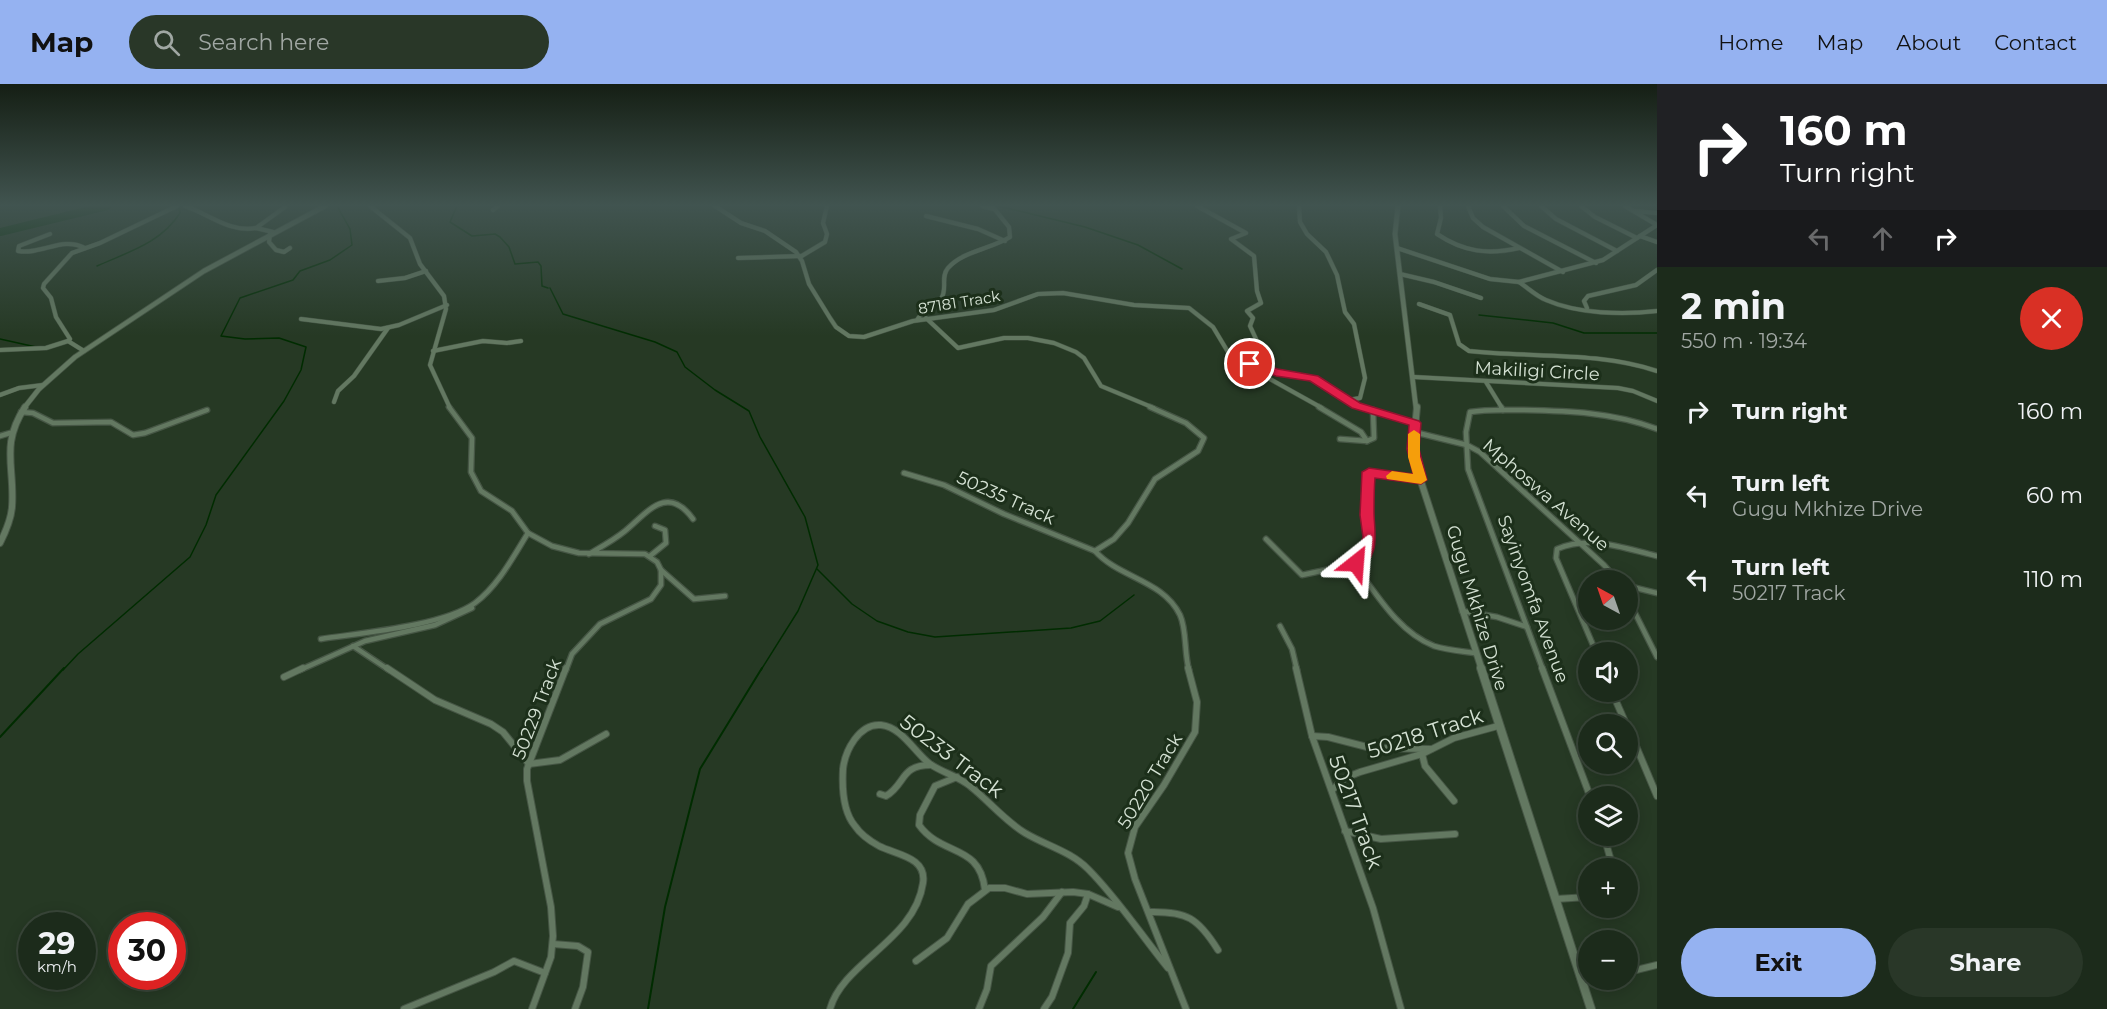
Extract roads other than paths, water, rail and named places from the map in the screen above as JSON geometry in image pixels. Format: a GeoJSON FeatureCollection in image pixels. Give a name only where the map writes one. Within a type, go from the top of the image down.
{"type":"FeatureCollection","features":[{"type":"Feature","properties":{"kind":"street"},"geometry":{"type":"LineString","coordinates":[[19,249],[18,251],[28,253],[40,249]]}},
{"type":"Feature","properties":{"kind":"street"},"geometry":{"type":"LineString","coordinates":[[68,341],[70,339],[66,329],[54,311],[53,297],[43,288],[47,280],[69,255],[82,249]]}},
{"type":"Feature","properties":{"kind":"street"},"geometry":{"type":"LineString","coordinates":[[0,543],[9,524],[12,506],[7,453],[10,433],[21,412],[43,385],[84,351],[211,266],[242,249]]}},
{"type":"Feature","properties":{"kind":"street"},"geometry":{"type":"LineString","coordinates":[[416,249],[418,261],[444,296],[447,305],[430,365],[447,404],[472,438],[473,478],[481,491],[512,511],[528,533],[552,546],[588,554],[637,553],[650,556],[661,570],[694,599],[725,596]]}},
{"type":"Feature","properties":{"kind":"street"},"geometry":{"type":"LineString","coordinates":[[791,249],[800,257]]}},
{"type":"Feature","properties":{"kind":"street"},"geometry":{"type":"LineString","coordinates":[[738,258],[800,257],[813,249]]}},
{"type":"Feature","properties":{"kind":"street"},"geometry":{"type":"LineString","coordinates":[[917,320],[922,312],[942,298],[945,291],[947,268],[969,253],[987,249]]}},
{"type":"Feature","properties":{"kind":"street"},"geometry":{"type":"LineString","coordinates":[[1245,249],[1254,256],[1257,291],[1261,303],[1247,311],[1253,318],[1250,326],[1256,339],[1262,366]]}},
{"type":"Feature","properties":{"kind":"street"},"geometry":{"type":"LineString","coordinates":[[1323,249],[1337,275],[1345,312],[1354,324],[1365,378],[1360,398],[1347,400]]}},
{"type":"Feature","properties":{"kind":"street","name":"Gugu Mkhize Drive"},"geometry":{"type":"LineString","coordinates":[[1397,249],[1417,402],[1414,457],[1498,726],[1578,969]]}},
{"type":"Feature","properties":{"kind":"street"},"geometry":{"type":"LineString","coordinates":[[1400,249],[1490,279],[1519,282],[1596,263],[1620,249]]}},
{"type":"Feature","properties":{"kind":"street"},"geometry":{"type":"LineString","coordinates":[[1474,249],[1490,254],[1513,249]]}},
{"type":"Feature","properties":{"kind":"street"},"geometry":{"type":"LineString","coordinates":[[1521,249],[1563,272]]}},
{"type":"Feature","properties":{"kind":"street"},"geometry":{"type":"LineString","coordinates":[[1569,249],[1596,263]]}},
{"type":"Feature","properties":{"kind":"street","name":"87181 Track"},"geometry":{"type":"LineString","coordinates":[[800,257],[809,284],[836,327],[844,334],[864,337],[926,318],[994,310],[1043,293],[1085,295],[1134,305],[1186,307],[1210,324],[1220,336],[1231,359],[1349,424],[1367,441]]}},
{"type":"Feature","properties":{"kind":"street"},"geometry":{"type":"LineString","coordinates":[[1587,308],[1584,301],[1588,297],[1636,285],[1657,270]]}},
{"type":"Feature","properties":{"kind":"street"},"geometry":{"type":"LineString","coordinates":[[378,281],[405,278],[426,271]]}},
{"type":"Feature","properties":{"kind":"street"},"geometry":{"type":"LineString","coordinates":[[1400,274],[1434,282],[1481,298]]}},
{"type":"Feature","properties":{"kind":"street"},"geometry":{"type":"LineString","coordinates":[[1519,282],[1553,303],[1635,313],[1657,311]]}},
{"type":"Feature","properties":{"kind":"street"},"geometry":{"type":"LineString","coordinates":[[1419,304],[1450,315],[1459,344],[1469,351],[1592,357],[1628,362],[1657,371]]}},
{"type":"Feature","properties":{"kind":"street"},"geometry":{"type":"LineString","coordinates":[[302,319],[376,329],[388,328],[447,305]]}},
{"type":"Feature","properties":{"kind":"street"},"geometry":{"type":"LineString","coordinates":[[926,318],[958,348],[1008,338],[1039,339],[1057,345],[1083,357],[1097,382],[1107,390],[1168,415],[1202,435],[1203,442],[1198,451],[1155,479],[1128,524],[1114,539],[1095,551]]}},
{"type":"Feature","properties":{"kind":"street"},"geometry":{"type":"LineString","coordinates":[[334,402],[338,391],[354,376],[388,328]]}},
{"type":"Feature","properties":{"kind":"street"},"geometry":{"type":"LineString","coordinates":[[0,350],[44,348],[68,341],[84,351]]}},
{"type":"Feature","properties":{"kind":"street"},"geometry":{"type":"LineString","coordinates":[[433,351],[483,341],[507,343],[521,341]]}},
{"type":"Feature","properties":{"kind":"street"},"geometry":{"type":"LineString","coordinates":[[1243,364],[1314,378],[1347,400],[1373,411],[1415,423]]}},
{"type":"Feature","properties":{"kind":"street","name":"Makiligi Circle"},"geometry":{"type":"LineString","coordinates":[[1414,378],[1618,388],[1657,400]]}},
{"type":"Feature","properties":{"kind":"street"},"geometry":{"type":"LineString","coordinates":[[1486,382],[1503,410],[1619,416],[1657,429]]}},
{"type":"Feature","properties":{"kind":"street"},"geometry":{"type":"LineString","coordinates":[[0,394],[19,388],[43,385]]}},
{"type":"Feature","properties":{"kind":"street"},"geometry":{"type":"LineString","coordinates":[[21,412],[33,413],[53,423],[111,422],[133,435],[207,410]]}},
{"type":"Feature","properties":{"kind":"street","name":"Sayinyomfa Avenue"},"geometry":{"type":"LineString","coordinates":[[1503,410],[1470,412],[1467,418],[1468,469],[1586,786]]}},
{"type":"Feature","properties":{"kind":"street"},"geometry":{"type":"LineString","coordinates":[[1340,439],[1367,441],[1374,438],[1373,411]]}},
{"type":"Feature","properties":{"kind":"street","name":"Mphoswa Avenue"},"geometry":{"type":"LineString","coordinates":[[1414,432],[1467,445],[1487,458],[1580,542],[1607,570]]}},
{"type":"Feature","properties":{"kind":"street"},"geometry":{"type":"LineString","coordinates":[[0,436],[10,433]]}},
{"type":"Feature","properties":{"kind":"street","name":"50235 Track"},"geometry":{"type":"LineString","coordinates":[[904,472],[944,485],[1004,514],[1095,551]]}},
{"type":"Feature","properties":{"kind":"street"},"geometry":{"type":"LineString","coordinates":[[1266,539],[1297,572],[1306,576],[1354,564],[1365,553],[1370,537],[1367,515],[1369,472],[1421,480]]}},
{"type":"Feature","properties":{"kind":"street"},"geometry":{"type":"LineString","coordinates":[[588,554],[626,530],[653,505],[662,502],[678,504],[689,511],[693,519]]}},
{"type":"Feature","properties":{"kind":"street"},"geometry":{"type":"LineString","coordinates":[[650,556],[666,543],[665,530],[655,526]]}},
{"type":"Feature","properties":{"kind":"street"},"geometry":{"type":"LineString","coordinates":[[284,677],[377,636],[435,625],[467,611],[503,573],[528,533]]}},
{"type":"Feature","properties":{"kind":"street"},"geometry":{"type":"LineString","coordinates":[[1592,642],[1556,558],[1556,552],[1560,547],[1580,542],[1599,543],[1657,556]]}},
{"type":"Feature","properties":{"kind":"street","name":"50220 Track"},"geometry":{"type":"LineString","coordinates":[[1095,551],[1104,561],[1161,591],[1178,610],[1181,617],[1187,664],[1197,702],[1196,723],[1190,743],[1135,827],[1129,845],[1130,863],[1186,1009]]}},
{"type":"Feature","properties":{"kind":"street"},"geometry":{"type":"LineString","coordinates":[[1354,564],[1386,605],[1415,635],[1435,646],[1475,653]]}},
{"type":"Feature","properties":{"kind":"street","name":"50229 Track"},"geometry":{"type":"LineString","coordinates":[[532,1009],[553,944],[551,907],[527,781],[529,764],[572,654],[600,624],[624,610],[651,599],[661,585],[661,570]]}},
{"type":"Feature","properties":{"kind":"street"},"geometry":{"type":"LineString","coordinates":[[1638,588],[1657,592]]}},
{"type":"Feature","properties":{"kind":"street"},"geometry":{"type":"LineString","coordinates":[[321,639],[427,622],[475,603]]}},
{"type":"Feature","properties":{"kind":"street"},"geometry":{"type":"LineString","coordinates":[[1462,611],[1497,617],[1527,627]]}},
{"type":"Feature","properties":{"kind":"street"},"geometry":{"type":"LineString","coordinates":[[1638,619],[1657,657]]}},
{"type":"Feature","properties":{"kind":"street","name":"50217 Track"},"geometry":{"type":"LineString","coordinates":[[1280,626],[1288,637],[1296,659],[1312,736],[1373,908],[1401,1009]]}},
{"type":"Feature","properties":{"kind":"street"},"geometry":{"type":"LineString","coordinates":[[353,646],[435,700],[491,724],[503,732],[529,764],[548,765],[588,746],[606,734]]}},
{"type":"Feature","properties":{"kind":"street","name":"50233 Track"},"geometry":{"type":"LineString","coordinates":[[830,1009],[838,989],[906,920],[918,901],[924,877],[919,864],[902,854],[877,845],[863,835],[851,821],[845,805],[843,780],[847,753],[863,731],[876,725],[885,725],[897,731],[932,765],[957,777],[1019,830],[1068,852],[1089,870],[1171,971]]}},
{"type":"Feature","properties":{"kind":"street","name":"50218 Track"},"geometry":{"type":"LineString","coordinates":[[1332,790],[1345,778],[1360,772],[1422,754],[1454,738],[1498,726]]}},
{"type":"Feature","properties":{"kind":"street"},"geometry":{"type":"LineString","coordinates":[[1312,736],[1328,737],[1371,748],[1432,749]]}},
{"type":"Feature","properties":{"kind":"street"},"geometry":{"type":"LineString","coordinates":[[1638,752],[1657,796]]}},
{"type":"Feature","properties":{"kind":"street"},"geometry":{"type":"LineString","coordinates":[[1422,754],[1425,765],[1450,793],[1454,801]]}},
{"type":"Feature","properties":{"kind":"street"},"geometry":{"type":"LineString","coordinates":[[880,794],[886,796],[890,794],[903,773],[910,767],[922,764],[932,765]]}},
{"type":"Feature","properties":{"kind":"street"},"geometry":{"type":"LineString","coordinates":[[957,777],[943,779],[934,786],[920,815],[919,823],[926,834],[974,861],[983,874],[985,890]]}},
{"type":"Feature","properties":{"kind":"street"},"geometry":{"type":"LineString","coordinates":[[1345,831],[1381,839],[1455,834]]}},
{"type":"Feature","properties":{"kind":"street"},"geometry":{"type":"LineString","coordinates":[[916,961],[947,938],[968,904],[985,890],[995,887],[1027,894],[1062,892],[1088,894],[1121,908]]}},
{"type":"Feature","properties":{"kind":"street"},"geometry":{"type":"LineString","coordinates":[[979,1009],[987,989],[991,966],[1043,918],[1062,892]]}},
{"type":"Feature","properties":{"kind":"street"},"geometry":{"type":"LineString","coordinates":[[1044,1009],[1052,997],[1068,953],[1070,923],[1084,906],[1088,894]]}},
{"type":"Feature","properties":{"kind":"street"},"geometry":{"type":"LineString","coordinates":[[1556,899],[1578,899]]}},
{"type":"Feature","properties":{"kind":"street"},"geometry":{"type":"LineString","coordinates":[[1149,912],[1187,914],[1203,926],[1218,950]]}},
{"type":"Feature","properties":{"kind":"street"},"geometry":{"type":"LineString","coordinates":[[553,944],[578,946],[588,952],[585,978],[575,1009]]}},
{"type":"Feature","properties":{"kind":"street"},"geometry":{"type":"LineString","coordinates":[[404,1009],[494,972],[514,961],[545,973]]}},
{"type":"Feature","properties":{"kind":"street"},"geometry":{"type":"LineString","coordinates":[[1638,970],[1657,965]]}},
{"type":"Feature","properties":{"kind":"street","name":"Gugu Mkhize Drive"},"geometry":{"type":"LineString","coordinates":[[1585,990],[1591,1009]]}},
{"type":"Feature","properties":{"kind":"waterway"},"geometry":{"type":"LineString","coordinates":[[97,266],[136,249]]}},
{"type":"Feature","properties":{"kind":"waterway"},"geometry":{"type":"LineString","coordinates":[[63,670],[78,654],[190,557],[206,525],[216,495],[284,401],[301,370],[306,347],[279,338],[245,339],[221,336],[240,298],[293,280],[300,271],[330,260],[346,249]]}},
{"type":"Feature","properties":{"kind":"waterway"},"geometry":{"type":"LineString","coordinates":[[510,249],[515,264],[538,262],[541,266],[542,286],[548,288]]}},
{"type":"Feature","properties":{"kind":"waterway"},"geometry":{"type":"LineString","coordinates":[[1146,249],[1182,269]]}},
{"type":"Feature","properties":{"kind":"waterway"},"geometry":{"type":"LineString","coordinates":[[550,288],[563,314],[655,342],[677,352],[685,367],[715,390],[749,411],[760,437],[805,517],[818,565],[798,611],[761,670]]}},
{"type":"Feature","properties":{"kind":"waterway"},"geometry":{"type":"LineString","coordinates":[[1479,315],[1553,323],[1584,333],[1657,333]]}},
{"type":"Feature","properties":{"kind":"waterway"},"geometry":{"type":"LineString","coordinates":[[0,339],[36,347]]}},
{"type":"Feature","properties":{"kind":"waterway"},"geometry":{"type":"LineString","coordinates":[[817,569],[852,604],[877,621],[908,632],[935,637],[1071,628],[1100,621],[1134,595]]}},
{"type":"Feature","properties":{"kind":"waterway"},"geometry":{"type":"LineString","coordinates":[[0,737],[64,668]]}},
{"type":"Feature","properties":{"kind":"waterway"},"geometry":{"type":"LineString","coordinates":[[648,1009],[665,907],[700,769],[762,668]]}},
{"type":"Feature","properties":{"kind":"waterway"},"geometry":{"type":"LineString","coordinates":[[1073,1009],[1096,972]]}}]}
